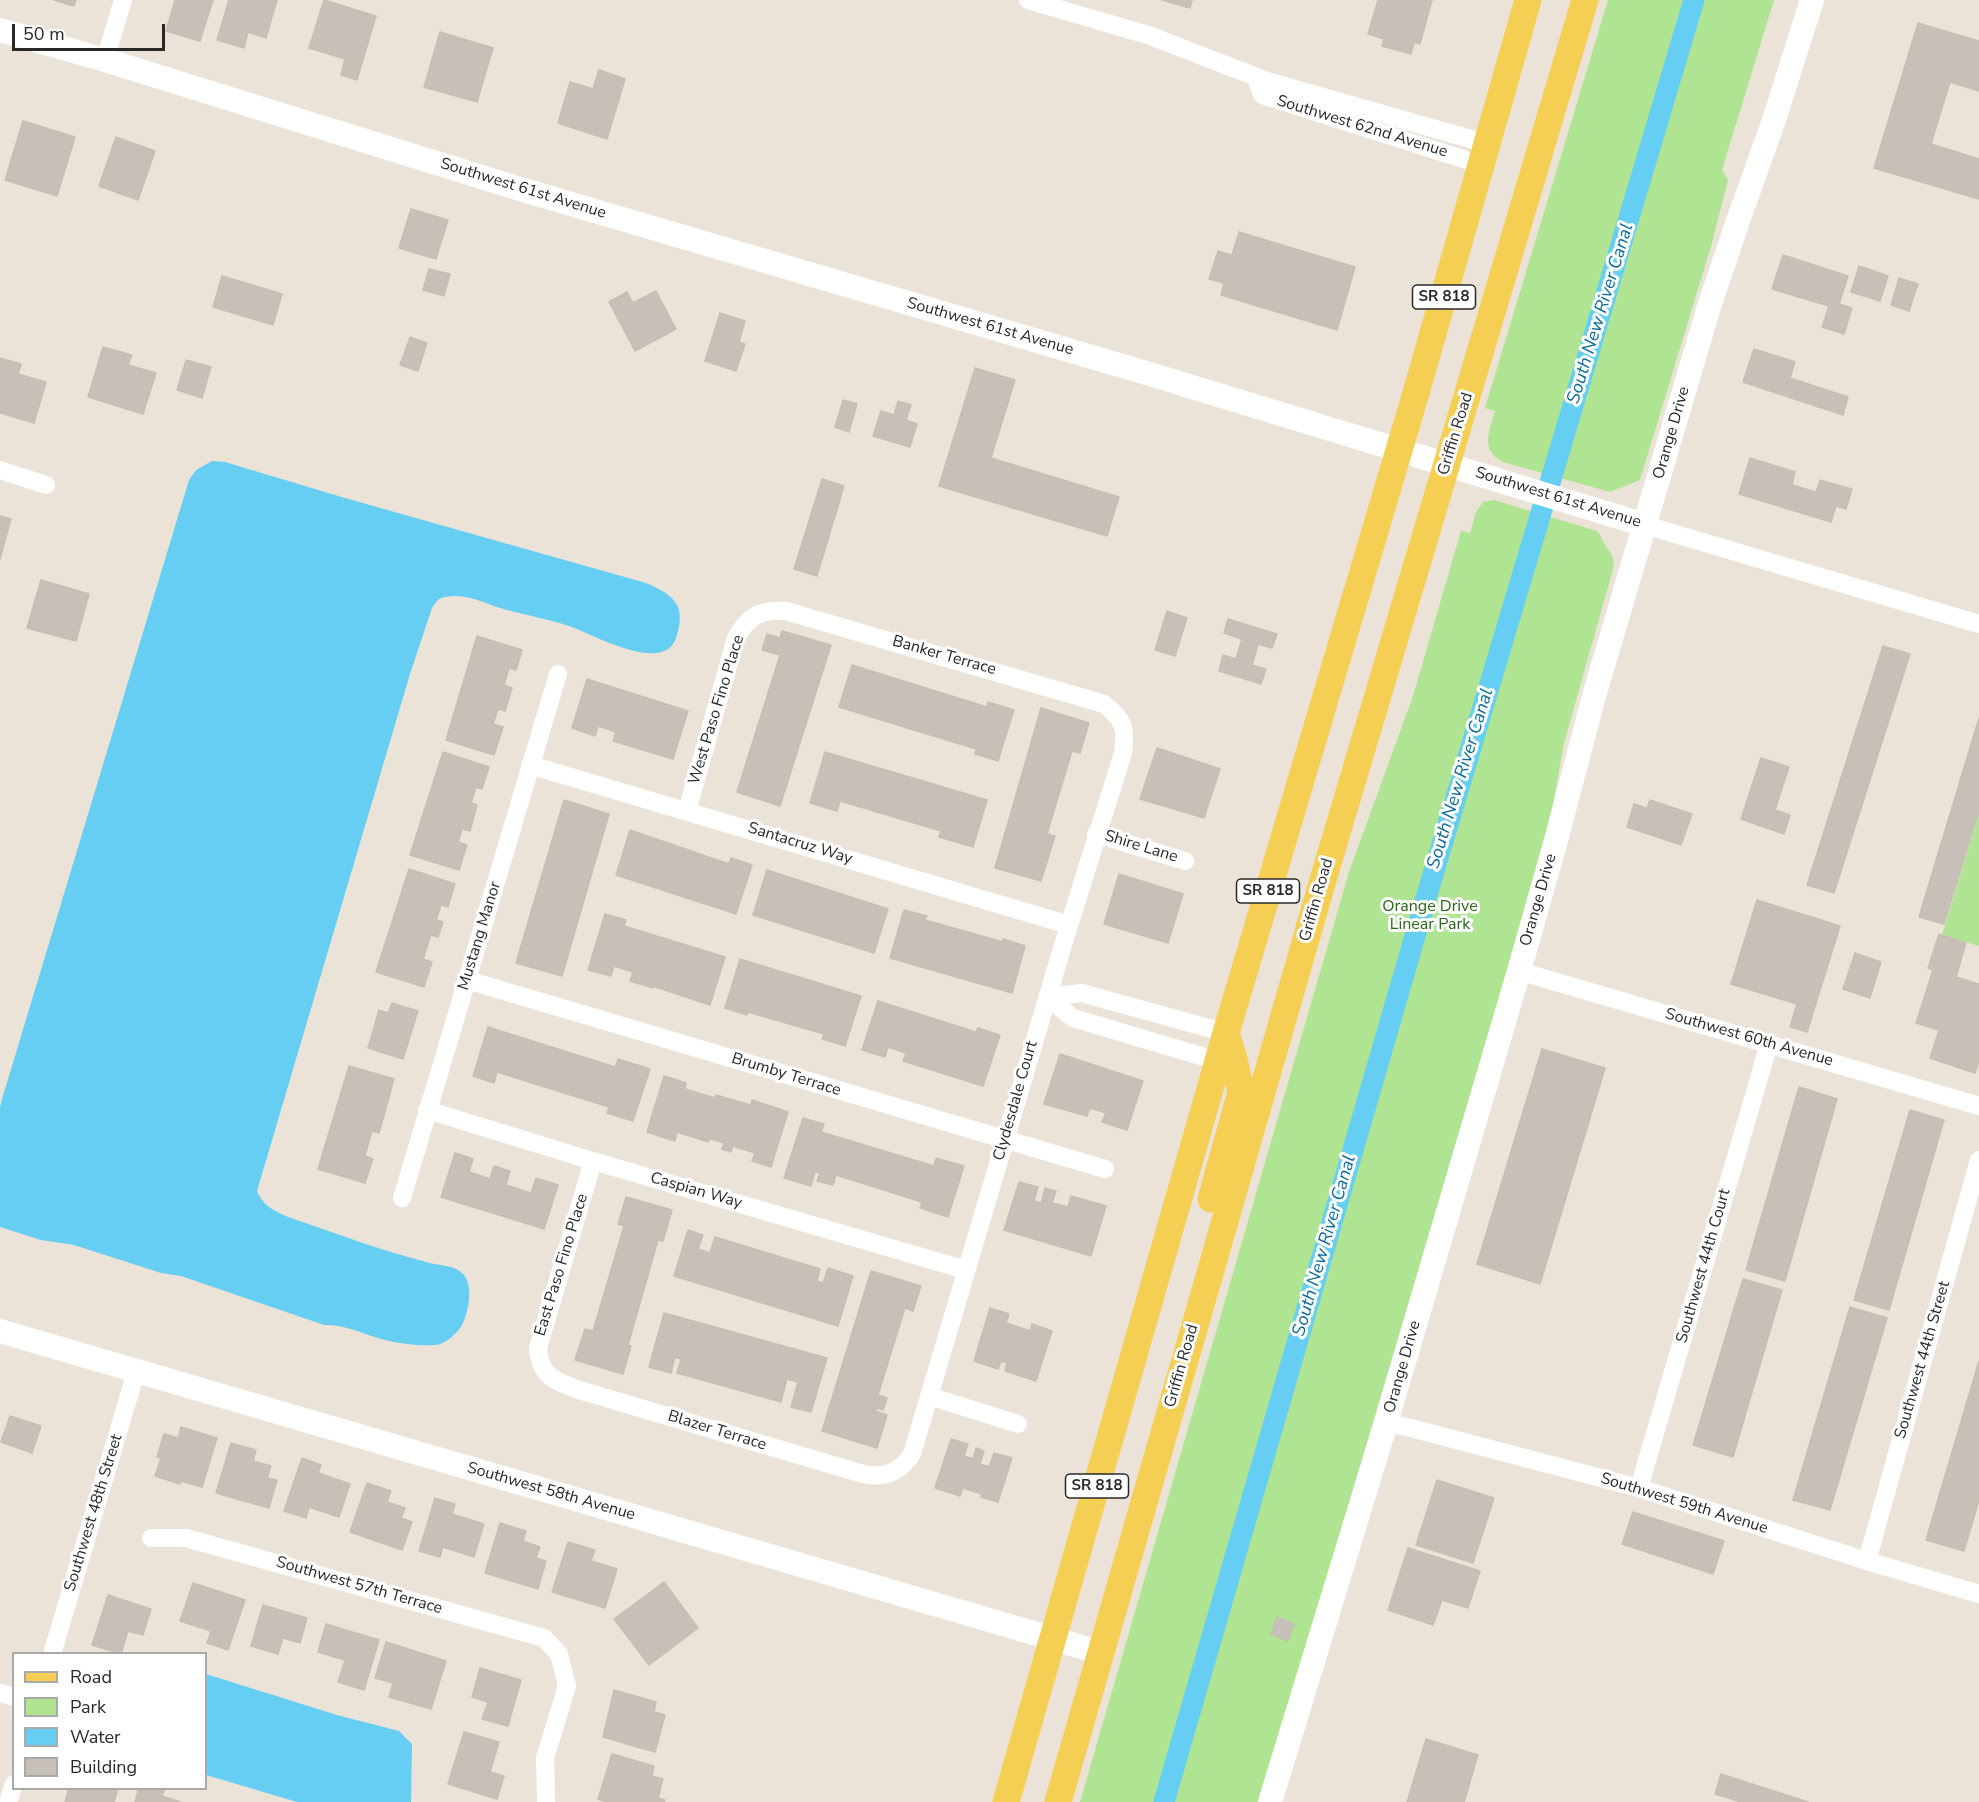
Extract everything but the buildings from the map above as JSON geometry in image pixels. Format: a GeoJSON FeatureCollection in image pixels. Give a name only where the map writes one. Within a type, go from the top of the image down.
{"type":"FeatureCollection","features":[{"type":"Feature","properties":{"kind":"main road","name":"SR 818"},"geometry":{"type":"LineString","coordinates":[[1005,1802],[1218,1061],[1485,155],[1528,0]]}},
{"type":"Feature","properties":{"kind":"main road","name":"Griffin Road"},"geometry":{"type":"LineString","coordinates":[[1058,1802],[1325,873],[1586,0]]}},
{"type":"Feature","properties":{"kind":"main road"},"geometry":{"type":"LineString","coordinates":[[1197,1312],[1184,1296],[1241,1092],[1226,1034]]}},
{"type":"Feature","properties":{"kind":"street"},"geometry":{"type":"LineString","coordinates":[[105,60],[123,0]]}},
{"type":"Feature","properties":{"kind":"street","name":"Southwest 62nd Avenue"},"geometry":{"type":"LineString","coordinates":[[1028,0],[1148,35],[1255,76],[1334,101],[1485,155]]}},
{"type":"Feature","properties":{"kind":"street","name":"Orange Drive"},"geometry":{"type":"LineString","coordinates":[[1270,1802],[1386,1423],[1519,971],[1594,696],[1708,310],[1812,0]]}},
{"type":"Feature","properties":{"kind":"street","name":"Southwest 61st Avenue"},"geometry":{"type":"LineString","coordinates":[[0,30],[105,60],[520,189],[1399,449],[1979,624]]}},
{"type":"Feature","properties":{"kind":"street"},"geometry":{"type":"LineString","coordinates":[[0,470],[46,485]]}},
{"type":"Feature","properties":{"kind":"street","name":"Banker Terrace"},"geometry":{"type":"LineString","coordinates":[[757,616],[769,610],[786,611],[1073,694],[1104,704],[1116,713],[1122,725]]}},
{"type":"Feature","properties":{"kind":"street","name":"West Paso Fino Place"},"geometry":{"type":"LineString","coordinates":[[687,811],[736,639],[743,625],[757,616]]}},
{"type":"Feature","properties":{"kind":"street","name":"Mustang Manor"},"geometry":{"type":"LineString","coordinates":[[402,1198],[558,674]]}},
{"type":"Feature","properties":{"kind":"street","name":"Clydesdale Court"},"geometry":{"type":"LineString","coordinates":[[895,1472],[912,1454],[1096,834],[1123,753],[1125,736],[1122,725]]}},
{"type":"Feature","properties":{"kind":"street","name":"Santacruz Way"},"geometry":{"type":"LineString","coordinates":[[530,765],[1069,925]]}},
{"type":"Feature","properties":{"kind":"street","name":"Shire Lane"},"geometry":{"type":"LineString","coordinates":[[1096,834],[1185,861]]}},
{"type":"Feature","properties":{"kind":"street","name":"Southwest 60th Avenue"},"geometry":{"type":"LineString","coordinates":[[1519,971],[1979,1106]]}},
{"type":"Feature","properties":{"kind":"street","name":"Brumby Terrace"},"geometry":{"type":"LineString","coordinates":[[467,980],[1105,1169]]}},
{"type":"Feature","properties":{"kind":"street"},"geometry":{"type":"LineString","coordinates":[[1047,997],[1082,993],[1226,1034]]}},
{"type":"Feature","properties":{"kind":"street"},"geometry":{"type":"LineString","coordinates":[[1047,997],[1073,1017],[1218,1061]]}},
{"type":"Feature","properties":{"kind":"street","name":"Southwest 44th Court"},"geometry":{"type":"LineString","coordinates":[[1639,1488],[1769,1044]]}},
{"type":"Feature","properties":{"kind":"street","name":"Caspian Way"},"geometry":{"type":"LineString","coordinates":[[427,1110],[966,1270]]}},
{"type":"Feature","properties":{"kind":"street","name":"Southwest 44th Street"},"geometry":{"type":"LineString","coordinates":[[1867,1561],[1979,1160]]}},
{"type":"Feature","properties":{"kind":"street","name":"East Paso Fino Place"},"geometry":{"type":"LineString","coordinates":[[543,1370],[538,1348],[593,1161]]}},
{"type":"Feature","properties":{"kind":"street","name":"Southwest 58th Avenue"},"geometry":{"type":"LineString","coordinates":[[0,1331],[1102,1653]]}},
{"type":"Feature","properties":{"kind":"street","name":"Blazer Terrace"},"geometry":{"type":"LineString","coordinates":[[543,1370],[551,1378],[579,1390],[841,1467],[873,1476],[885,1476],[895,1472]]}},
{"type":"Feature","properties":{"kind":"street","name":"Southwest 48th Street"},"geometry":{"type":"LineString","coordinates":[[52,1652],[136,1372]]}},
{"type":"Feature","properties":{"kind":"street"},"geometry":{"type":"LineString","coordinates":[[929,1396],[1018,1424]]}},
{"type":"Feature","properties":{"kind":"street","name":"Southwest 59th Avenue"},"geometry":{"type":"LineString","coordinates":[[1386,1423],[1639,1488],[1867,1561],[1979,1594]]}},
{"type":"Feature","properties":{"kind":"street","name":"Southwest 57th Terrace"},"geometry":{"type":"LineString","coordinates":[[152,1538],[186,1538],[544,1638],[559,1654],[567,1686],[545,1758],[546,1802]]}},
{"type":"Feature","properties":{"kind":"green space"},"geometry":{"type":"Polygon","coordinates":[[[1608,0],[1774,0],[1722,170],[1728,180],[1712,243],[1640,480],[1610,492],[1503,462],[1491,452],[1488,440],[1495,411],[1485,408],[1608,0]]]}},
{"type":"Feature","properties":{"kind":"green space","name":"Orange Drive Linear Park"},"geometry":{"type":"Polygon","coordinates":[[[1494,500],[1597,531],[1612,555],[1614,566],[1564,743],[1552,810],[1537,870],[1260,1802],[1080,1802],[1349,872],[1413,696],[1461,531],[1470,533],[1476,512],[1483,502],[1494,500]]]}},
{"type":"Feature","properties":{"kind":"green space"},"geometry":{"type":"Polygon","coordinates":[[[1979,814],[1979,946],[1942,935],[1979,814]]]}},
{"type":"Feature","properties":{"kind":"water"},"geometry":{"type":"Polygon","coordinates":[[[212,461],[225,462],[646,583],[671,597],[679,609],[679,627],[676,638],[669,648],[657,653],[643,653],[610,643],[569,626],[477,600],[461,596],[443,598],[437,601],[432,608],[410,674],[257,1191],[267,1205],[291,1218],[377,1248],[461,1272],[468,1286],[467,1312],[458,1331],[439,1344],[397,1343],[348,1328],[324,1325],[181,1276],[161,1273],[74,1245],[41,1240],[0,1227],[0,1108],[2,1099],[189,480],[196,470],[212,461]]]}},
{"type":"Feature","properties":{"kind":"water"},"geometry":{"type":"Polygon","coordinates":[[[207,1674],[337,1715],[399,1731],[412,1744],[411,1802],[297,1802],[207,1775],[207,1674]]]}},
{"type":"Feature","properties":{"kind":"waterway","name":"South New River Canal"},"geometry":{"type":"LineString","coordinates":[[1164,1802],[1424,905],[1694,0]]}}]}
